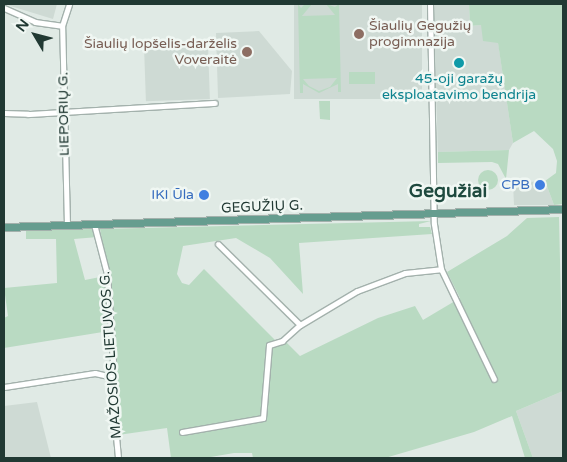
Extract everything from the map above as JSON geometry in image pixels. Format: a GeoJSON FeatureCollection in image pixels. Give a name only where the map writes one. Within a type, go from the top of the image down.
{"type":"FeatureCollection","features":[{"type":"Feature","properties":{"kind":"main road","name":"GEGUŽIŲ G."},"geometry":{"type":"LineString","coordinates":[[4,227],[563,209]]}},
{"type":"Feature","properties":{"kind":"street","name":"LIEPORIŲ G."},"geometry":{"type":"LineString","coordinates":[[68,225],[63,111],[62,26],[69,4]]}},
{"type":"Feature","properties":{"kind":"street"},"geometry":{"type":"LineString","coordinates":[[430,4],[435,213],[441,269],[494,379]]}},
{"type":"Feature","properties":{"kind":"street"},"geometry":{"type":"LineString","coordinates":[[4,8],[35,22],[62,26]]}},
{"type":"Feature","properties":{"kind":"street"},"geometry":{"type":"LineString","coordinates":[[4,113],[215,103]]}},
{"type":"Feature","properties":{"kind":"street","name":"MAŽOSIOS LIETUVOS G."},"geometry":{"type":"LineString","coordinates":[[94,224],[107,274],[118,458]]}},
{"type":"Feature","properties":{"kind":"street"},"geometry":{"type":"LineString","coordinates":[[218,244],[300,325]]}},
{"type":"Feature","properties":{"kind":"street"},"geometry":{"type":"LineString","coordinates":[[182,432],[263,418],[270,345],[282,341],[300,325],[357,291],[405,273],[441,269]]}},
{"type":"Feature","properties":{"kind":"street"},"geometry":{"type":"LineString","coordinates":[[4,387],[95,374],[112,377]]}},
{"type":"Feature","properties":{"kind":"shaded area"},"geometry":{"type":"Polygon","coordinates":[[[4,4],[57,4],[53,19],[4,4]]]}},
{"type":"Feature","properties":{"kind":"shaded area","name":"Šiaulių Gegužių progimnazija"},"geometry":{"type":"Polygon","coordinates":[[[294,4],[422,4],[422,99],[294,99],[294,4]]]}},
{"type":"Feature","properties":{"kind":"shaded area"},"geometry":{"type":"Polygon","coordinates":[[[433,4],[469,4],[470,26],[481,25],[498,42],[513,143],[509,150],[438,152],[433,4]]]}},
{"type":"Feature","properties":{"kind":"shaded area","name":"Šiaulių lopšelis-darželis Voveraitė"},"geometry":{"type":"Polygon","coordinates":[[[259,31],[292,71],[290,94],[218,98],[216,33],[259,31]]]}},
{"type":"Feature","properties":{"kind":"shaded area"},"geometry":{"type":"Polygon","coordinates":[[[208,45],[210,99],[146,101],[144,47],[208,45]]]}},
{"type":"Feature","properties":{"kind":"shaded area"},"geometry":{"type":"Polygon","coordinates":[[[545,181],[554,205],[514,205],[513,183],[545,181]]]}},
{"type":"Feature","properties":{"kind":"shaded area"},"geometry":{"type":"Polygon","coordinates":[[[563,391],[563,458],[533,458],[516,411],[563,391]]]}},
{"type":"Feature","properties":{"kind":"shaded area"},"geometry":{"type":"Polygon","coordinates":[[[37,402],[51,458],[4,458],[4,406],[37,402]]]}},
{"type":"Feature","properties":{"kind":"green space"},"geometry":{"type":"Polygon","coordinates":[[[298,4],[301,8],[305,4],[312,4],[302,16],[335,15],[326,4],[335,7],[339,4],[341,92],[338,92],[338,84],[319,93],[303,84],[303,93],[300,93],[298,4]],[[337,78],[303,79],[309,86],[319,91],[330,87],[337,78]]]}},
{"type":"Feature","properties":{"kind":"green space"},"geometry":{"type":"Polygon","coordinates":[[[469,4],[563,4],[563,204],[554,205],[545,181],[556,173],[557,161],[553,149],[534,131],[513,143],[498,43],[483,41],[481,25],[470,26],[469,4]]]}},
{"type":"Feature","properties":{"kind":"green space"},"geometry":{"type":"Polygon","coordinates":[[[349,72],[375,72],[375,84],[349,84],[349,72]]]}},
{"type":"Feature","properties":{"kind":"green space"},"geometry":{"type":"Polygon","coordinates":[[[319,101],[330,101],[330,120],[320,119],[319,101]]]}},
{"type":"Feature","properties":{"kind":"green space"},"geometry":{"type":"Polygon","coordinates":[[[509,150],[506,179],[498,164],[492,162],[438,163],[438,152],[509,150]]]}},
{"type":"Feature","properties":{"kind":"green space"},"geometry":{"type":"Polygon","coordinates":[[[488,170],[495,173],[498,180],[495,187],[488,190],[481,187],[478,180],[481,173],[488,170]]]}},
{"type":"Feature","properties":{"kind":"green space"},"geometry":{"type":"Polygon","coordinates":[[[559,217],[563,391],[516,411],[533,458],[525,458],[512,416],[474,432],[385,458],[253,458],[252,453],[234,453],[205,458],[171,458],[167,428],[118,435],[114,399],[113,295],[100,229],[431,221],[419,224],[419,227],[430,227],[432,234],[299,243],[303,294],[270,258],[236,238],[183,246],[177,274],[182,283],[189,285],[204,269],[280,345],[286,342],[300,356],[378,318],[415,306],[423,320],[460,298],[447,272],[507,236],[527,218],[559,217]]]}},
{"type":"Feature","properties":{"kind":"green space"},"geometry":{"type":"Polygon","coordinates":[[[93,229],[98,237],[74,239],[85,280],[105,276],[109,331],[4,348],[4,318],[8,316],[4,288],[57,283],[56,239],[26,239],[26,230],[93,229]]]}},
{"type":"Feature","properties":{"kind":"place","name":"Šiaulių Gegužių progimnazija"},"geometry":{"type":"Point","coordinates":[359,34]}},
{"type":"Feature","properties":{"kind":"place","name":"Šiaulių lopšelis-darželis Voveraitė"},"geometry":{"type":"Point","coordinates":[247,52]}},
{"type":"Feature","properties":{"kind":"place","name":"45-oji garažų eksploatavimo bendrija"},"geometry":{"type":"Point","coordinates":[459,63]}},
{"type":"Feature","properties":{"kind":"place","name":"CPB"},"geometry":{"type":"Point","coordinates":[540,185]}},
{"type":"Feature","properties":{"kind":"place","name":"IKI Ūla"},"geometry":{"type":"Point","coordinates":[204,195]}},
{"type":"Feature","properties":{"kind":"district","name":"Gegužiai"},"geometry":{"type":"Point","coordinates":[448,192]}}]}
